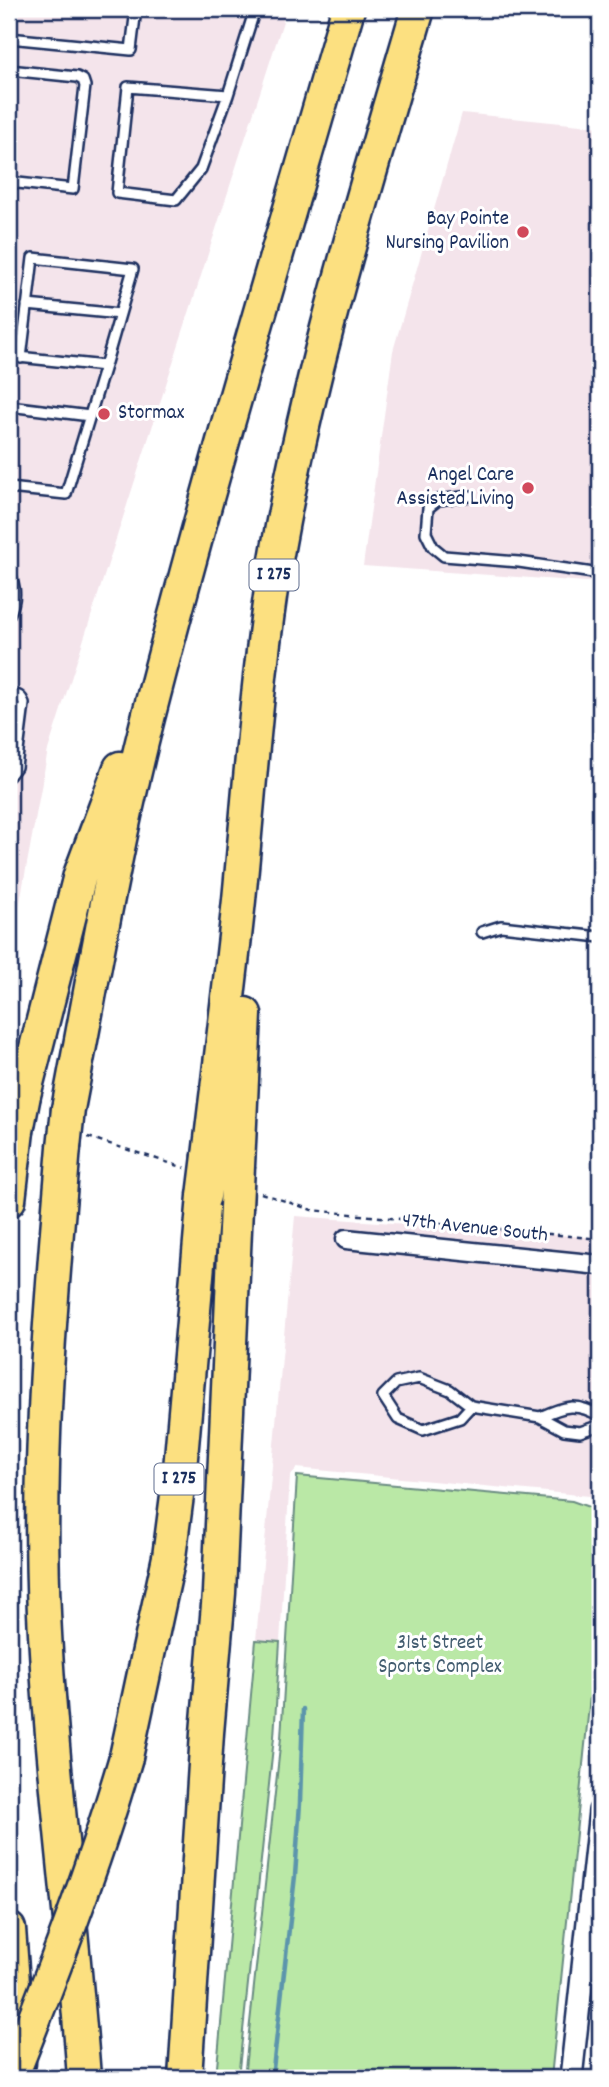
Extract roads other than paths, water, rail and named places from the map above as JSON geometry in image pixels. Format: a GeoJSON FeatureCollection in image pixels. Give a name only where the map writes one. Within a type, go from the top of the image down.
{"type":"FeatureCollection","features":[{"type":"Feature","properties":{"kind":"highway"},"geometry":{"type":"LineString","coordinates":[[84,2078],[53,1761],[44,1612],[41,1466],[50,1317],[76,1142],[68,1109],[121,837],[147,720],[348,9]]}},
{"type":"Feature","properties":{"kind":"highway","name":"I 275"},"geometry":{"type":"LineString","coordinates":[[11,2078],[108,1822],[126,1757],[169,1557],[239,898],[255,710],[272,588],[302,431],[348,252],[418,9]]}},
{"type":"Feature","properties":{"kind":"highway"},"geometry":{"type":"LineString","coordinates":[[9,1200],[24,1095],[80,875],[174,622]]}},
{"type":"Feature","properties":{"kind":"highway"},"geometry":{"type":"LineString","coordinates":[[186,2078],[207,1732],[248,1200],[211,1172]]}},
{"type":"Feature","properties":{"kind":"highway"},"geometry":{"type":"LineString","coordinates":[[9,1929],[21,2078]]}},
{"type":"Feature","properties":{"kind":"street","name":"47th Avenue South"},"geometry":{"type":"LineString","coordinates":[[346,1239],[600,1265]]}},
{"type":"Feature","properties":{"kind":"street"},"geometry":{"type":"LineString","coordinates":[[571,2078],[592,1964],[600,1811]]}},
{"type":"Feature","properties":{"kind":"lane"},"geometry":{"type":"LineString","coordinates":[[9,38],[131,50],[136,9]]}},
{"type":"Feature","properties":{"kind":"lane"},"geometry":{"type":"LineString","coordinates":[[228,95],[128,87],[117,193],[176,200],[201,169],[228,95],[255,9]]}},
{"type":"Feature","properties":{"kind":"lane"},"geometry":{"type":"LineString","coordinates":[[9,70],[77,77],[83,80],[85,86],[73,188],[9,182]]}},
{"type":"Feature","properties":{"kind":"lane"},"geometry":{"type":"LineString","coordinates":[[9,488],[66,494],[133,269],[33,258],[21,358]]}},
{"type":"Feature","properties":{"kind":"lane"},"geometry":{"type":"LineString","coordinates":[[27,305],[120,314]]}},
{"type":"Feature","properties":{"kind":"lane"},"geometry":{"type":"LineString","coordinates":[[9,356],[105,366]]}},
{"type":"Feature","properties":{"kind":"lane"},"geometry":{"type":"LineString","coordinates":[[9,406],[90,415]]}},
{"type":"Feature","properties":{"kind":"lane"},"geometry":{"type":"LineString","coordinates":[[470,496],[438,500],[428,508],[426,533],[433,547],[444,556],[519,562],[600,573]]}},
{"type":"Feature","properties":{"kind":"lane"},"geometry":{"type":"LineString","coordinates":[[9,572],[15,584],[14,606],[9,615]]}},
{"type":"Feature","properties":{"kind":"lane"},"geometry":{"type":"LineString","coordinates":[[9,694],[23,698],[24,704],[16,768],[9,776]]}},
{"type":"Feature","properties":{"kind":"lane"},"geometry":{"type":"LineString","coordinates":[[482,932],[501,926],[600,937]]}},
{"type":"Feature","properties":{"kind":"lane"},"geometry":{"type":"LineString","coordinates":[[471,1406],[460,1418],[423,1430],[398,1419],[383,1396],[396,1383],[419,1378],[450,1390],[471,1406],[540,1417],[564,1430],[580,1432],[600,1425]]}},
{"type":"Feature","properties":{"kind":"lane"},"geometry":{"type":"LineString","coordinates":[[540,1417],[559,1408],[573,1406],[600,1416]]}},
{"type":"Feature","properties":{"kind":"waterway"},"geometry":{"type":"LineString","coordinates":[[272,2078],[295,1876],[303,1709]]}},
{"type":"Feature","properties":{"kind":"place","name":"Bay Pointe Nursing Pavilion"},"geometry":{"type":"Point","coordinates":[523,232]}},
{"type":"Feature","properties":{"kind":"place","name":"Stormax"},"geometry":{"type":"Point","coordinates":[104,414]}},
{"type":"Feature","properties":{"kind":"place","name":"Angel Care Assisted Living"},"geometry":{"type":"Point","coordinates":[528,488]}},
{"type":"Feature","properties":{"kind":"park label","name":"31st Street Sports Complex"},"geometry":{"type":"Point","coordinates":[440,1656]}}]}
